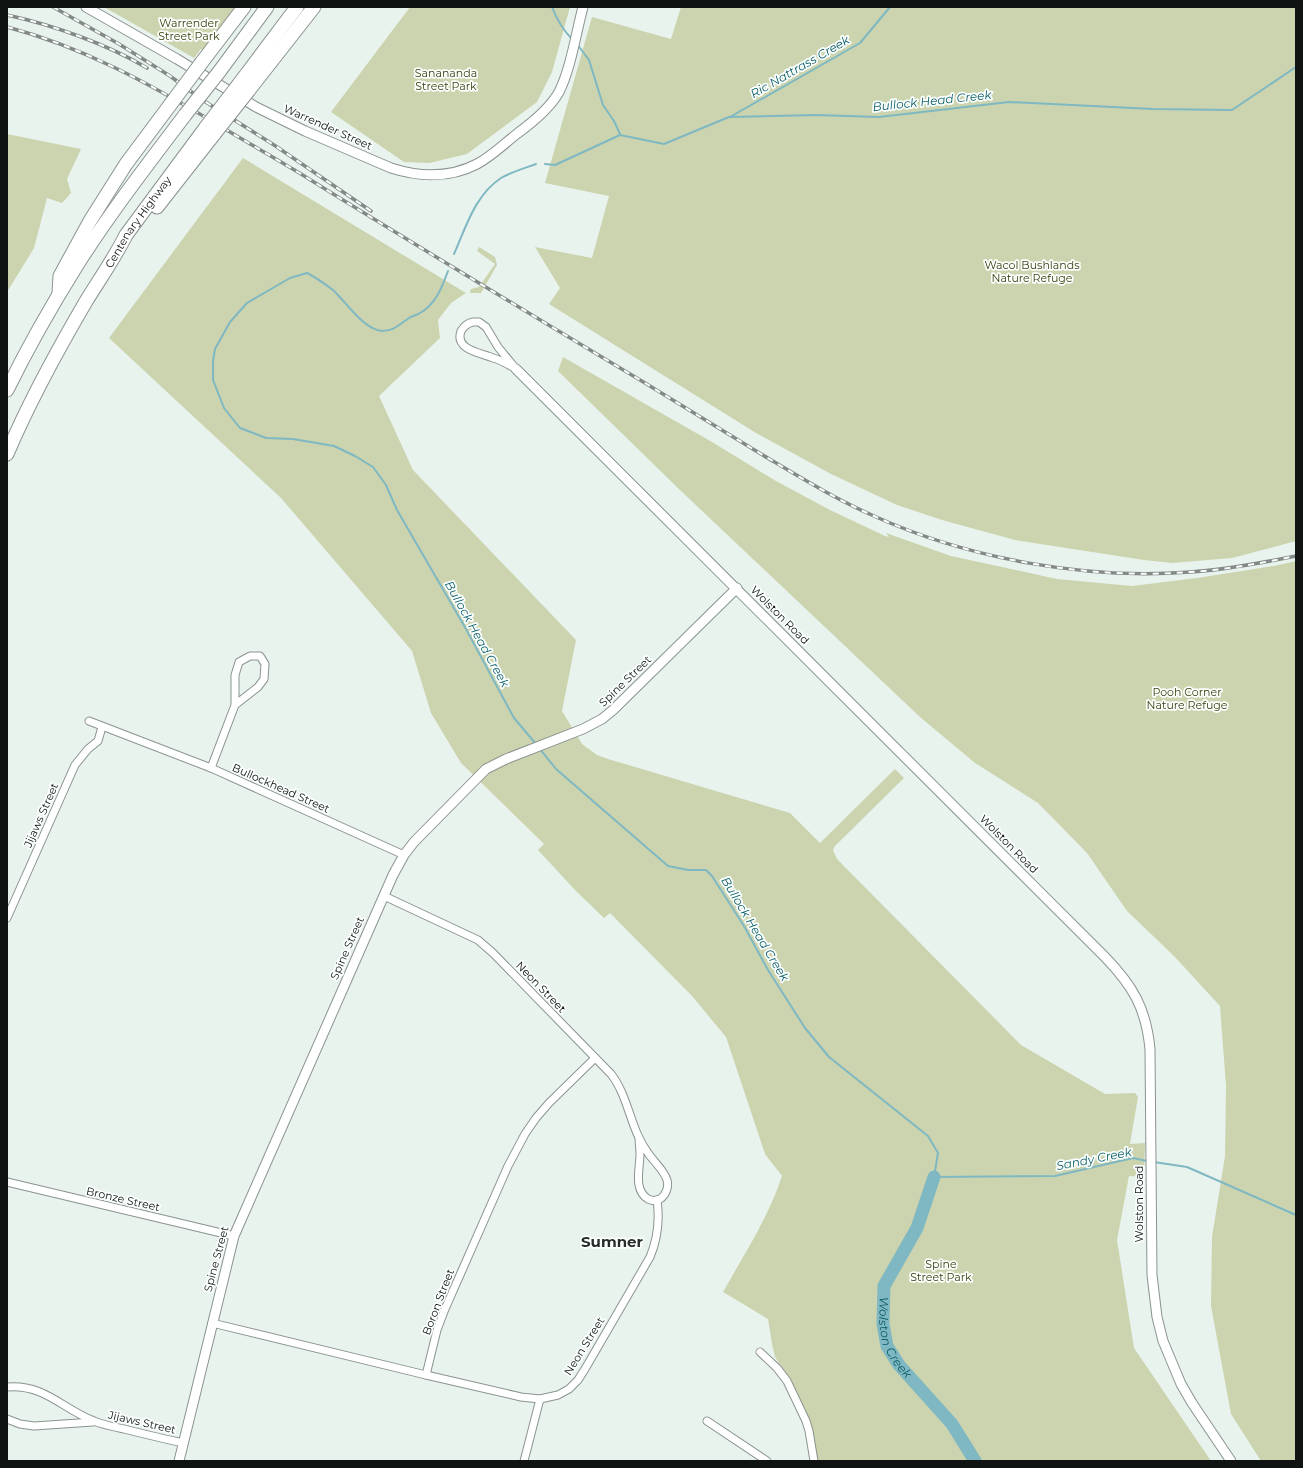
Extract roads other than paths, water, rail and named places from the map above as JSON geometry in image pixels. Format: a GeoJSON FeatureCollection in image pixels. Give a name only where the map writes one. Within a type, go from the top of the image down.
{"type":"FeatureCollection","features":[{"type":"Feature","properties":{"kind":"highway"},"geometry":{"type":"LineString","coordinates":[[58,296],[60,276],[90,221],[126,164],[244,7]]}},
{"type":"Feature","properties":{"kind":"highway"},"geometry":{"type":"LineString","coordinates":[[7,390],[24,356],[58,296],[99,233],[136,180],[267,7]]}},
{"type":"Feature","properties":{"kind":"highway","name":"Centenary Highway"},"geometry":{"type":"LineString","coordinates":[[7,454],[50,365],[94,287],[119,250],[126,235],[244,87],[297,7]]}},
{"type":"Feature","properties":{"kind":"highway"},"geometry":{"type":"LineString","coordinates":[[244,87],[314,7]]}},
{"type":"Feature","properties":{"kind":"street","name":"Warrender Street"},"geometry":{"type":"LineString","coordinates":[[86,7],[256,107],[305,131],[403,172],[429,175],[461,171],[477,164],[490,156],[530,124],[545,109],[558,93],[573,49],[583,7]]}},
{"type":"Feature","properties":{"kind":"street","name":"Wolston Road"},"geometry":{"type":"LineString","coordinates":[[516,369],[493,357],[470,350],[463,345],[460,336],[462,330],[468,323],[473,322],[479,322],[486,327],[498,347],[516,369],[1105,957],[1125,979],[1135,993],[1142,1008],[1146,1023],[1149,1037],[1151,1063],[1152,1274],[1156,1310],[1163,1341],[1181,1384],[1231,1461]]}},
{"type":"Feature","properties":{"kind":"street","name":"Spine Street"},"geometry":{"type":"LineString","coordinates":[[179,1461],[234,1236],[396,868],[404,855],[425,830],[486,769],[506,759],[583,729],[602,719],[617,707],[737,588]]}},
{"type":"Feature","properties":{"kind":"street"},"geometry":{"type":"LineString","coordinates":[[211,768],[235,705],[234,675],[239,662],[250,656],[260,656],[265,664],[264,679],[258,687],[235,705]]}},
{"type":"Feature","properties":{"kind":"street"},"geometry":{"type":"LineString","coordinates":[[89,721],[102,727]]}},
{"type":"Feature","properties":{"kind":"street","name":"Bullockhead Street"},"geometry":{"type":"LineString","coordinates":[[102,727],[211,768],[404,855]]}},
{"type":"Feature","properties":{"kind":"street","name":"Jijaws Street"},"geometry":{"type":"LineString","coordinates":[[7,918],[75,765],[88,749],[98,741],[102,727]]}},
{"type":"Feature","properties":{"kind":"street","name":"Neon Street"},"geometry":{"type":"LineString","coordinates":[[384,896],[478,940],[493,953],[618,1083],[639,1138],[648,1154],[663,1172],[667,1181],[668,1189],[662,1197],[657,1200],[651,1200],[644,1196],[640,1189],[638,1178],[640,1153],[639,1138]]}},
{"type":"Feature","properties":{"kind":"street","name":"Boron Street"},"geometry":{"type":"LineString","coordinates":[[426,1375],[437,1330],[445,1309],[515,1151],[536,1118],[549,1103],[595,1058]]}},
{"type":"Feature","properties":{"kind":"street","name":"Bronze Street"},"geometry":{"type":"LineString","coordinates":[[7,1182],[234,1236]]}},
{"type":"Feature","properties":{"kind":"street","name":"Neon Street"},"geometry":{"type":"LineString","coordinates":[[426,1375],[521,1397],[540,1399],[558,1396],[569,1389],[578,1380],[650,1257],[659,1229],[657,1200]]}},
{"type":"Feature","properties":{"kind":"street"},"geometry":{"type":"LineString","coordinates":[[212,1323],[426,1375]]}},
{"type":"Feature","properties":{"kind":"street"},"geometry":{"type":"LineString","coordinates":[[760,1352],[777,1368],[786,1381],[806,1421],[814,1461]]}},
{"type":"Feature","properties":{"kind":"street","name":"Jijaws Street"},"geometry":{"type":"LineString","coordinates":[[7,1386],[28,1388],[42,1392],[53,1397],[78,1414],[95,1422],[184,1443]]}},
{"type":"Feature","properties":{"kind":"street"},"geometry":{"type":"LineString","coordinates":[[524,1461],[540,1399]]}},
{"type":"Feature","properties":{"kind":"street","name":"Jijaws Street"},"geometry":{"type":"LineString","coordinates":[[7,1419],[20,1424],[34,1426],[95,1422]]}},
{"type":"Feature","properties":{"kind":"street"},"geometry":{"type":"LineString","coordinates":[[707,1421],[767,1461]]}},
{"type":"Feature","properties":{"kind":"waterway"},"geometry":{"type":"LineString","coordinates":[[552,7],[560,24],[572,39]]}},
{"type":"Feature","properties":{"kind":"waterway","name":"Ric Nattrass Creek"},"geometry":{"type":"LineString","coordinates":[[730,117],[860,43],[890,7]]}},
{"type":"Feature","properties":{"kind":"waterway"},"geometry":{"type":"LineString","coordinates":[[577,44],[589,60],[603,105],[614,121],[620,134]]}},
{"type":"Feature","properties":{"kind":"waterway","name":"Bullock Head Creek"},"geometry":{"type":"LineString","coordinates":[[545,164],[555,165],[620,135],[664,144],[729,117],[816,115],[879,117],[1009,102],[1153,109],[1232,110],[1296,67]]}},
{"type":"Feature","properties":{"kind":"waterway","name":"Bullock Head Creek"},"geometry":{"type":"LineString","coordinates":[[454,254],[472,212],[484,193],[501,178],[536,164]]}},
{"type":"Feature","properties":{"kind":"waterway","name":"Bullock Head Creek"},"geometry":{"type":"LineString","coordinates":[[448,271],[438,295],[426,309],[409,318],[400,325],[386,331],[375,329],[362,321],[333,290],[307,273],[290,278],[247,303],[230,322],[215,349],[213,361],[213,380],[224,408],[240,428],[266,438],[293,439],[334,446],[373,467],[386,485],[397,510],[466,629],[514,718],[536,744]]}},
{"type":"Feature","properties":{"kind":"waterway","name":"Bullock Head Creek"},"geometry":{"type":"LineString","coordinates":[[540,749],[556,769],[668,866],[688,870],[706,870],[712,876],[744,926],[768,970],[805,1028],[829,1057],[928,1136],[938,1153],[934,1177],[1055,1176],[1133,1158],[1147,1161]]}},
{"type":"Feature","properties":{"kind":"waterway","name":"Sandy Creek"},"geometry":{"type":"LineString","coordinates":[[1154,1162],[1187,1167],[1296,1215]]}},
{"type":"Feature","properties":{"kind":"waterway","name":"Wolston Creek"},"geometry":{"type":"LineString","coordinates":[[934,1177],[917,1228],[884,1286],[883,1324],[887,1346],[899,1365],[952,1424],[975,1461]]}},
{"type":"Feature","properties":{"kind":"railway"},"geometry":{"type":"LineString","coordinates":[[53,7],[119,44],[170,76],[201,99],[274,145],[371,211]]}},
{"type":"Feature","properties":{"kind":"railway"},"geometry":{"type":"LineString","coordinates":[[7,15],[43,24],[79,36],[115,51],[147,68]]}},
{"type":"Feature","properties":{"kind":"railway"},"geometry":{"type":"LineString","coordinates":[[7,27],[35,35],[89,56],[140,80],[190,108],[761,454],[831,495],[874,516],[949,544],[989,555],[1029,563],[1111,573],[1151,574],[1216,570],[1296,556]]}},
{"type":"Feature","properties":{"kind":"district","name":"Sumner"},"geometry":{"type":"Point","coordinates":[612,1242]}},
{"type":"Feature","properties":{"kind":"park label","name":"Warrender Street Park"},"geometry":{"type":"Point","coordinates":[189,29]}},
{"type":"Feature","properties":{"kind":"park label","name":"Sanananda Street Park"},"geometry":{"type":"Point","coordinates":[446,79]}},
{"type":"Feature","properties":{"kind":"park label","name":"Wacol Bushlands Nature Refuge"},"geometry":{"type":"Point","coordinates":[1032,271]}},
{"type":"Feature","properties":{"kind":"park label","name":"Pooh Corner Nature Refuge"},"geometry":{"type":"Point","coordinates":[1187,698]}},
{"type":"Feature","properties":{"kind":"park label","name":"Spine Street Park"},"geometry":{"type":"Point","coordinates":[941,1270]}}]}
